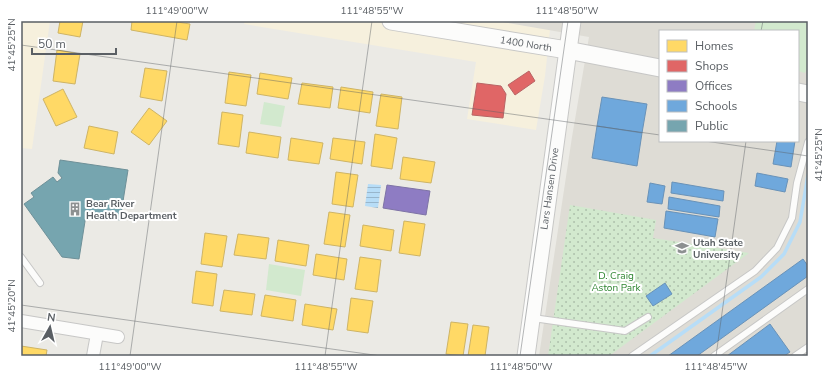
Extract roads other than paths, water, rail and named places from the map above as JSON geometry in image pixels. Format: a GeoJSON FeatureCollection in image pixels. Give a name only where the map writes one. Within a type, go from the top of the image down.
{"type":"FeatureCollection","features":[{"type":"Feature","properties":{"kind":"main road","name":"1400 North"},"geometry":{"type":"LineString","coordinates":[[391,21],[567,50],[659,68]]}},
{"type":"Feature","properties":{"kind":"main road","name":"Lars Hansen Drive"},"geometry":{"type":"LineString","coordinates":[[526,356],[572,21]]}},
{"type":"Feature","properties":{"kind":"street"},"geometry":{"type":"LineString","coordinates":[[21,321],[118,337]]}},
{"type":"Feature","properties":{"kind":"street"},"geometry":{"type":"LineString","coordinates":[[93,356],[97,334]]}},
{"type":"Feature","properties":{"kind":"lane"},"geometry":{"type":"LineString","coordinates":[[632,356],[755,271],[777,248],[792,218],[797,183],[808,142]]}},
{"type":"Feature","properties":{"kind":"lane"},"geometry":{"type":"LineString","coordinates":[[21,258],[40,283]]}},
{"type":"Feature","properties":{"kind":"lane"},"geometry":{"type":"LineString","coordinates":[[714,356],[808,289]]}},
{"type":"Feature","properties":{"kind":"lane"},"geometry":{"type":"LineString","coordinates":[[531,318],[625,331],[648,317]]}},
{"type":"Feature","properties":{"kind":"lane"},"geometry":{"type":"LineString","coordinates":[[795,356],[808,347]]}},
{"type":"Feature","properties":{"kind":"water"},"geometry":{"type":"Polygon","coordinates":[[[368,184],[381,185],[378,208],[365,206],[368,184]]]}},
{"type":"Feature","properties":{"kind":"waterway"},"geometry":{"type":"LineString","coordinates":[[650,356],[761,277],[784,254],[800,222],[808,175]]}},
{"type":"Feature","properties":{"kind":"place","name":"Bear River Health Department"},"geometry":{"type":"Point","coordinates":[75,209]}},
{"type":"Feature","properties":{"kind":"place","name":"Utah State University"},"geometry":{"type":"Point","coordinates":[682,248]}},
{"type":"Feature","properties":{"kind":"park label","name":"D. Craig Aston Park"},"geometry":{"type":"Point","coordinates":[616,280]}}]}
